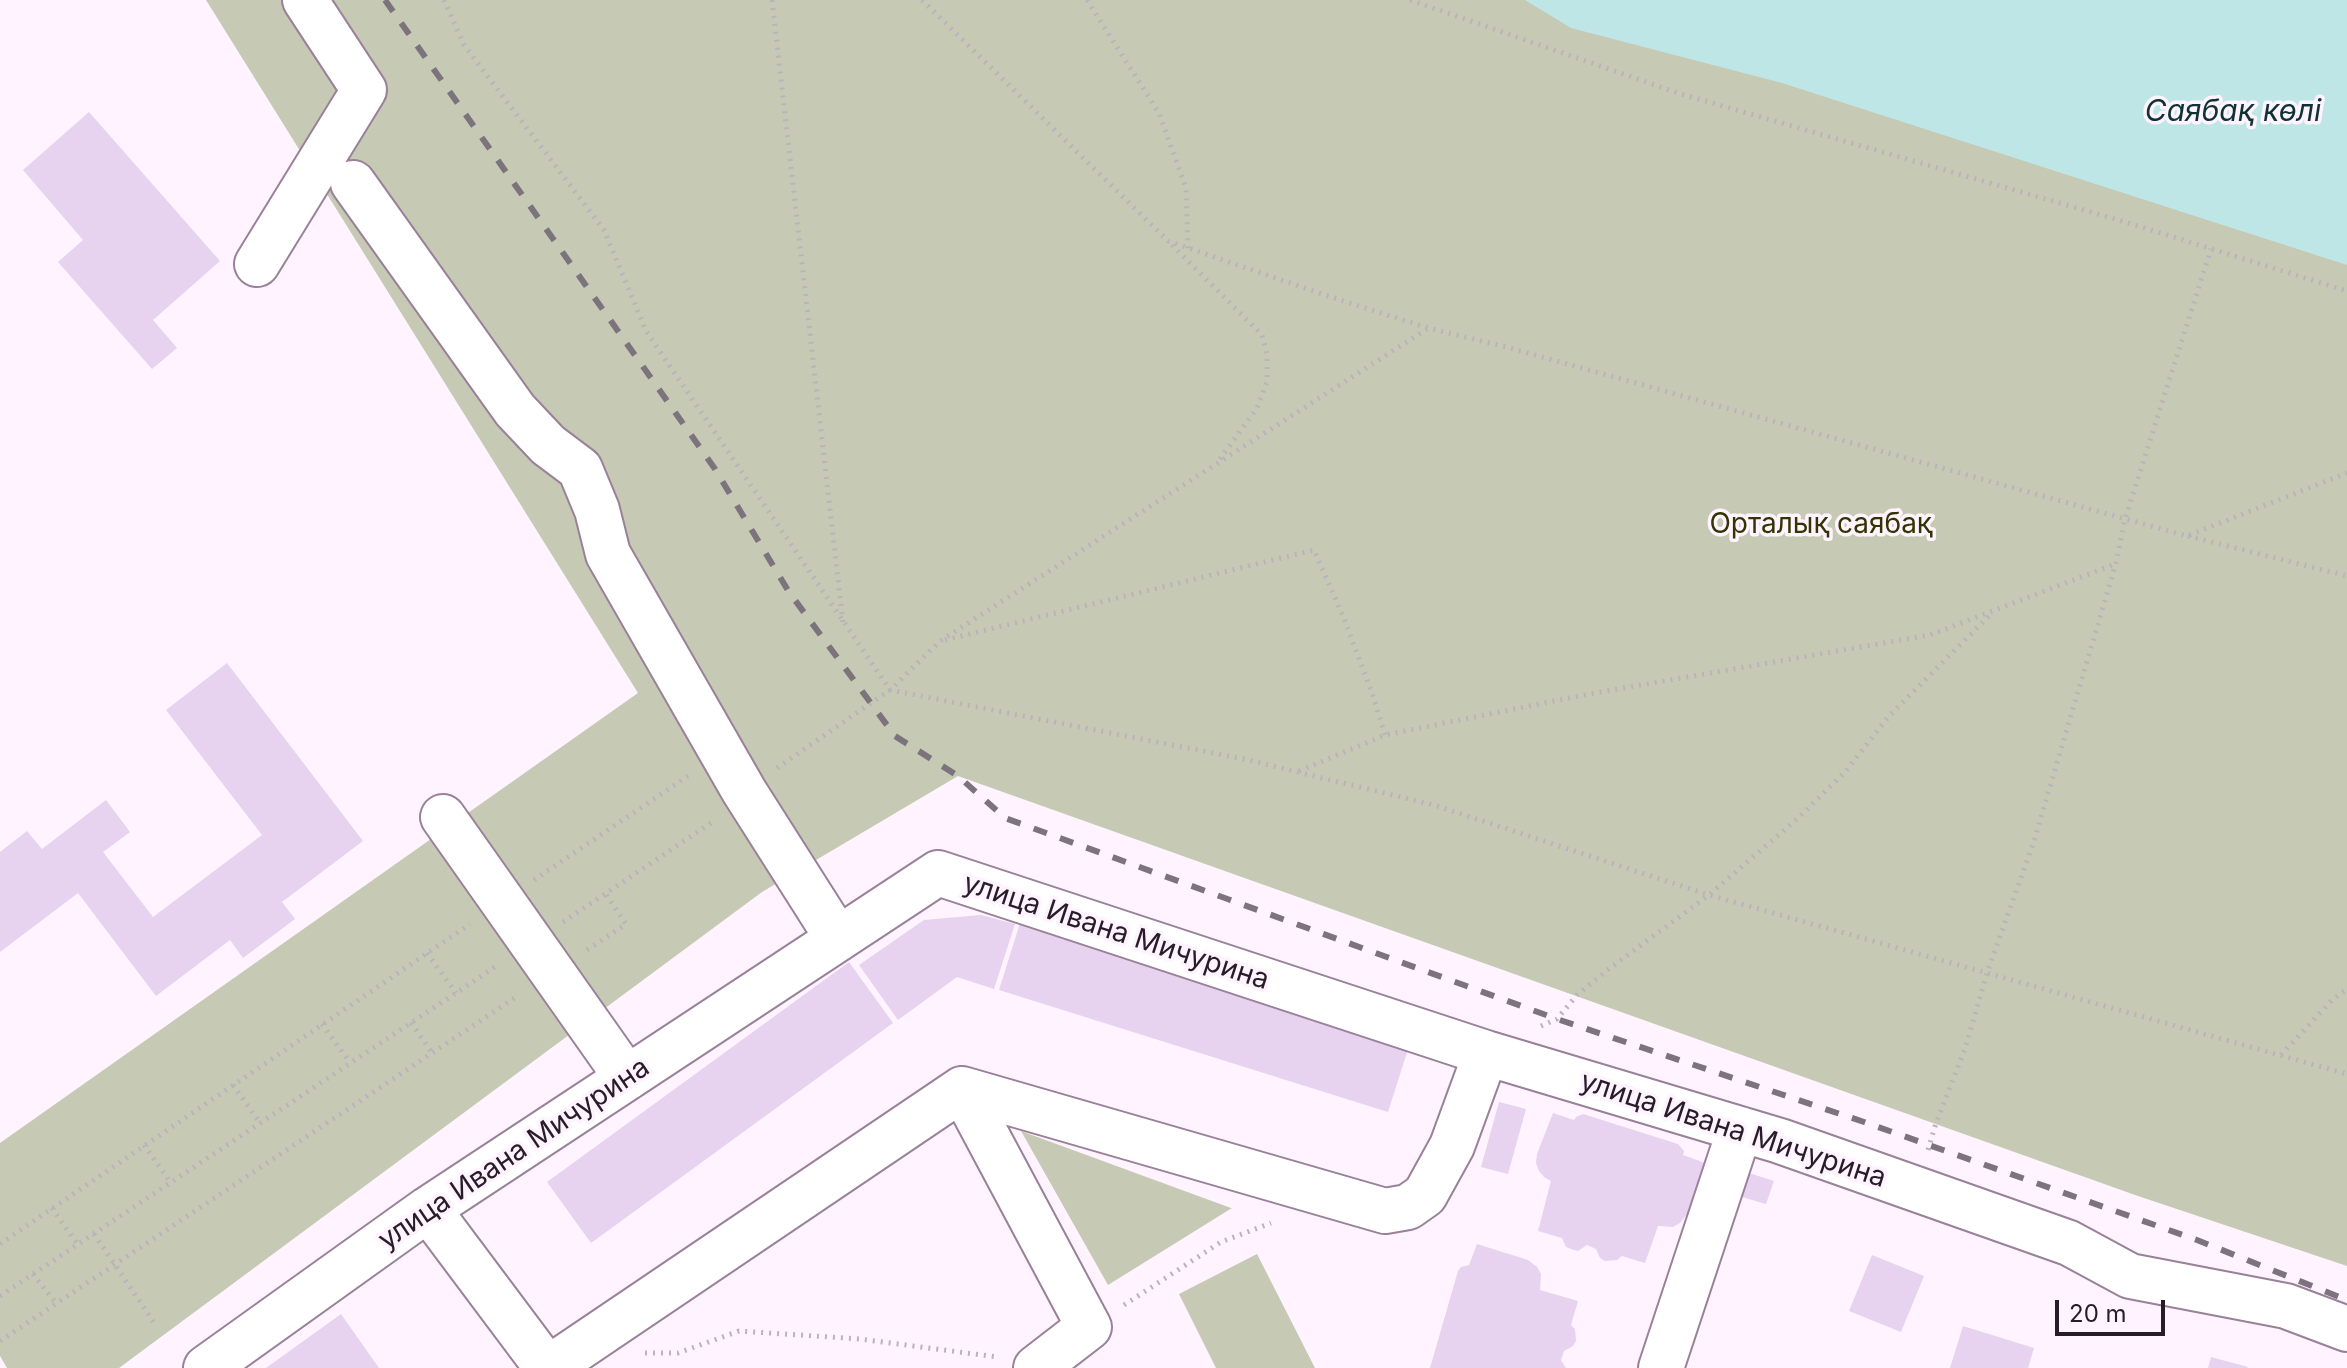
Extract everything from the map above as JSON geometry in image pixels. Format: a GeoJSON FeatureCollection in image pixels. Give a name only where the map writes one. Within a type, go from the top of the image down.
{"type":"FeatureCollection","features":[{"type":"Feature","properties":{"kind":"street"},"geometry":{"type":"LineString","coordinates":[[257,264],[364,90],[305,0]]}},
{"type":"Feature","properties":{"kind":"street"},"geometry":{"type":"LineString","coordinates":[[353,183],[515,410],[548,445],[580,469],[597,510],[608,554],[746,794],[838,939]]}},
{"type":"Feature","properties":{"kind":"street"},"geometry":{"type":"LineString","coordinates":[[443,817],[627,1078]]}},
{"type":"Feature","properties":{"kind":"street","name":"улица Ивана Мичурина"},"geometry":{"type":"LineString","coordinates":[[206,1368],[428,1209],[938,873],[1486,1053],[1740,1129],[2069,1243],[2130,1276],[2286,1306],[2347,1329]]}},
{"type":"Feature","properties":{"kind":"street"},"geometry":{"type":"LineString","coordinates":[[962,1089],[1385,1211],[1408,1207],[1425,1195],[1452,1146],[1486,1053]]}},
{"type":"Feature","properties":{"kind":"street"},"geometry":{"type":"LineString","coordinates":[[962,1089],[1089,1327],[1041,1364]]}},
{"type":"Feature","properties":{"kind":"street"},"geometry":{"type":"LineString","coordinates":[[428,1209],[548,1368],[962,1089]]}},
{"type":"Feature","properties":{"kind":"street"},"geometry":{"type":"LineString","coordinates":[[1661,1368],[1740,1129]]}},
{"type":"Feature","properties":{"kind":"path"},"geometry":{"type":"LineString","coordinates":[[444,0],[464,45],[604,230],[646,331],[890,690],[1244,759],[1434,805],[1709,895],[2347,1074]]}},
{"type":"Feature","properties":{"kind":"path"},"geometry":{"type":"LineString","coordinates":[[772,0],[844,625]]}},
{"type":"Feature","properties":{"kind":"path"},"geometry":{"type":"LineString","coordinates":[[922,0],[1262,335],[1267,354],[1267,382],[1257,408],[1216,464]]}},
{"type":"Feature","properties":{"kind":"path"},"geometry":{"type":"LineString","coordinates":[[1087,0],[1159,113],[1186,188],[1188,249]]}},
{"type":"Feature","properties":{"kind":"path"},"geometry":{"type":"LineString","coordinates":[[1410,0],[1681,94],[2347,291]]}},
{"type":"Feature","properties":{"kind":"path"},"geometry":{"type":"LineString","coordinates":[[1168,241],[1428,328],[2187,536],[2347,576]]}},
{"type":"Feature","properties":{"kind":"path"},"geometry":{"type":"LineString","coordinates":[[1916,1189],[2034,841],[2116,563],[2125,519],[2211,249]]}},
{"type":"Feature","properties":{"kind":"path"},"geometry":{"type":"LineString","coordinates":[[0,1341],[432,1053],[542,958],[605,893],[890,690],[940,641],[1428,328]]}},
{"type":"Feature","properties":{"kind":"path"},"geometry":{"type":"LineString","coordinates":[[2187,536],[2347,473]]}},
{"type":"Feature","properties":{"kind":"path"},"geometry":{"type":"LineString","coordinates":[[940,641],[1314,550],[1350,636],[1385,735]]}},
{"type":"Feature","properties":{"kind":"path"},"geometry":{"type":"LineString","coordinates":[[1297,772],[1385,735],[1589,694],[1930,635],[2116,563]]}},
{"type":"Feature","properties":{"kind":"path"},"geometry":{"type":"LineString","coordinates":[[1486,1053],[1557,1019],[1577,995],[1709,895],[1797,819],[1845,772],[1889,716],[1994,610]]}},
{"type":"Feature","properties":{"kind":"path"},"geometry":{"type":"LineString","coordinates":[[0,1244],[722,753]]}},
{"type":"Feature","properties":{"kind":"path"},"geometry":{"type":"LineString","coordinates":[[0,1296],[456,993],[626,924],[605,893]]}},
{"type":"Feature","properties":{"kind":"path"},"geometry":{"type":"LineString","coordinates":[[427,953],[456,993]]}},
{"type":"Feature","properties":{"kind":"path"},"geometry":{"type":"LineString","coordinates":[[2281,1055],[2332,1000],[2347,989]]}},
{"type":"Feature","properties":{"kind":"path"},"geometry":{"type":"LineString","coordinates":[[411,1023],[432,1053]]}},
{"type":"Feature","properties":{"kind":"path"},"geometry":{"type":"LineString","coordinates":[[322,1024],[350,1063]]}},
{"type":"Feature","properties":{"kind":"path"},"geometry":{"type":"LineString","coordinates":[[233,1085],[260,1123]]}},
{"type":"Feature","properties":{"kind":"path"},"geometry":{"type":"LineString","coordinates":[[144,1145],[171,1183]]}},
{"type":"Feature","properties":{"kind":"path"},"geometry":{"type":"LineString","coordinates":[[52,1208],[78,1245]]}},
{"type":"Feature","properties":{"kind":"path"},"geometry":{"type":"LineString","coordinates":[[1089,1327],[1221,1242],[1276,1222]]}},
{"type":"Feature","properties":{"kind":"path"},"geometry":{"type":"LineString","coordinates":[[94,1234],[155,1324]]}},
{"type":"Feature","properties":{"kind":"path"},"geometry":{"type":"LineString","coordinates":[[33,1274],[56,1303]]}},
{"type":"Feature","properties":{"kind":"path"},"geometry":{"type":"LineString","coordinates":[[595,1337],[637,1353],[678,1353],[739,1331],[860,1339],[1041,1364]]}},
{"type":"Feature","properties":{"kind":"green space","name":"Орталық саябақ"},"geometry":{"type":"Polygon","coordinates":[[[206,0],[2347,0],[2347,1266],[2138,1196],[958,776],[762,892],[119,1368],[7,1368],[0,1356],[0,1143],[638,693],[206,0]]]}},
{"type":"Feature","properties":{"kind":"green space"},"geometry":{"type":"Polygon","coordinates":[[[1021,1131],[1231,1208],[1232,1208],[1108,1285],[1021,1131]]]}},
{"type":"Feature","properties":{"kind":"green space"},"geometry":{"type":"Polygon","coordinates":[[[1257,1254],[1315,1368],[1216,1368],[1179,1294],[1257,1254]]]}},
{"type":"Feature","properties":{"kind":"water","name":"Саябақ көлі"},"geometry":{"type":"Polygon","coordinates":[[[1525,0],[2347,0],[2347,265],[1782,83],[1571,28],[1525,0]]]}},
{"type":"Feature","properties":{"kind":"building"},"geometry":{"type":"Polygon","coordinates":[[[89,112],[220,261],[153,320],[177,348],[152,369],[58,262],[83,240],[23,170],[89,112]]]}},
{"type":"Feature","properties":{"kind":"building"},"geometry":{"type":"Polygon","coordinates":[[[227,663],[363,841],[282,902],[295,919],[243,958],[230,940],[156,996],[78,893],[0,952],[0,852],[27,831],[42,849],[106,800],[130,832],[103,852],[153,917],[262,835],[166,710],[227,663]]]}},
{"type":"Feature","properties":{"kind":"building"},"geometry":{"type":"Polygon","coordinates":[[[981,915],[1015,924],[994,989],[957,977],[898,1020],[859,965],[924,920],[981,915]]]}},
{"type":"Feature","properties":{"kind":"building"},"geometry":{"type":"Polygon","coordinates":[[[1020,923],[1409,1046],[1388,1112],[999,990],[1020,923]]]}},
{"type":"Feature","properties":{"kind":"building"},"geometry":{"type":"Polygon","coordinates":[[[849,962],[893,1023],[591,1243],[547,1182],[849,962]]]}},
{"type":"Feature","properties":{"kind":"building"},"geometry":{"type":"Polygon","coordinates":[[[1499,1102],[1526,1109],[1508,1174],[1481,1167],[1499,1102]]]}},
{"type":"Feature","properties":{"kind":"building"},"geometry":{"type":"Polygon","coordinates":[[[1553,1113],[1574,1120],[1583,1114],[1678,1144],[1684,1151],[1683,1155],[1705,1163],[1687,1214],[1673,1227],[1658,1226],[1645,1263],[1622,1256],[1617,1260],[1605,1261],[1596,1249],[1587,1245],[1578,1251],[1571,1249],[1566,1247],[1562,1238],[1538,1231],[1551,1181],[1539,1171],[1537,1154],[1553,1113]]]}},
{"type":"Feature","properties":{"kind":"building"},"geometry":{"type":"Polygon","coordinates":[[[1749,1173],[1774,1181],[1766,1204],[1742,1197],[1749,1173]]]}},
{"type":"Feature","properties":{"kind":"building"},"geometry":{"type":"Polygon","coordinates":[[[1477,1244],[1528,1260],[1541,1274],[1540,1290],[1578,1301],[1571,1325],[1575,1329],[1576,1341],[1564,1351],[1561,1360],[1566,1368],[1430,1368],[1458,1271],[1469,1265],[1477,1244]]]}},
{"type":"Feature","properties":{"kind":"building"},"geometry":{"type":"Polygon","coordinates":[[[1872,1255],[1924,1276],[1901,1332],[1849,1311],[1872,1255]]]}},
{"type":"Feature","properties":{"kind":"building"},"geometry":{"type":"Polygon","coordinates":[[[341,1314],[379,1368],[266,1368],[341,1314]]]}},
{"type":"Feature","properties":{"kind":"building"},"geometry":{"type":"Polygon","coordinates":[[[1963,1326],[2034,1348],[2028,1368],[1950,1368],[1963,1326]]]}},
{"type":"Feature","properties":{"kind":"building"},"geometry":{"type":"Polygon","coordinates":[[[2211,1357],[2248,1367],[2208,1368],[2211,1357]]]}},
{"type":"Feature","properties":{"kind":"railway"},"geometry":{"type":"LineString","coordinates":[[385,0],[715,469],[789,592],[895,736],[958,776],[1005,818],[1557,1019],[1864,1122],[2197,1240],[2347,1300]]}}]}
